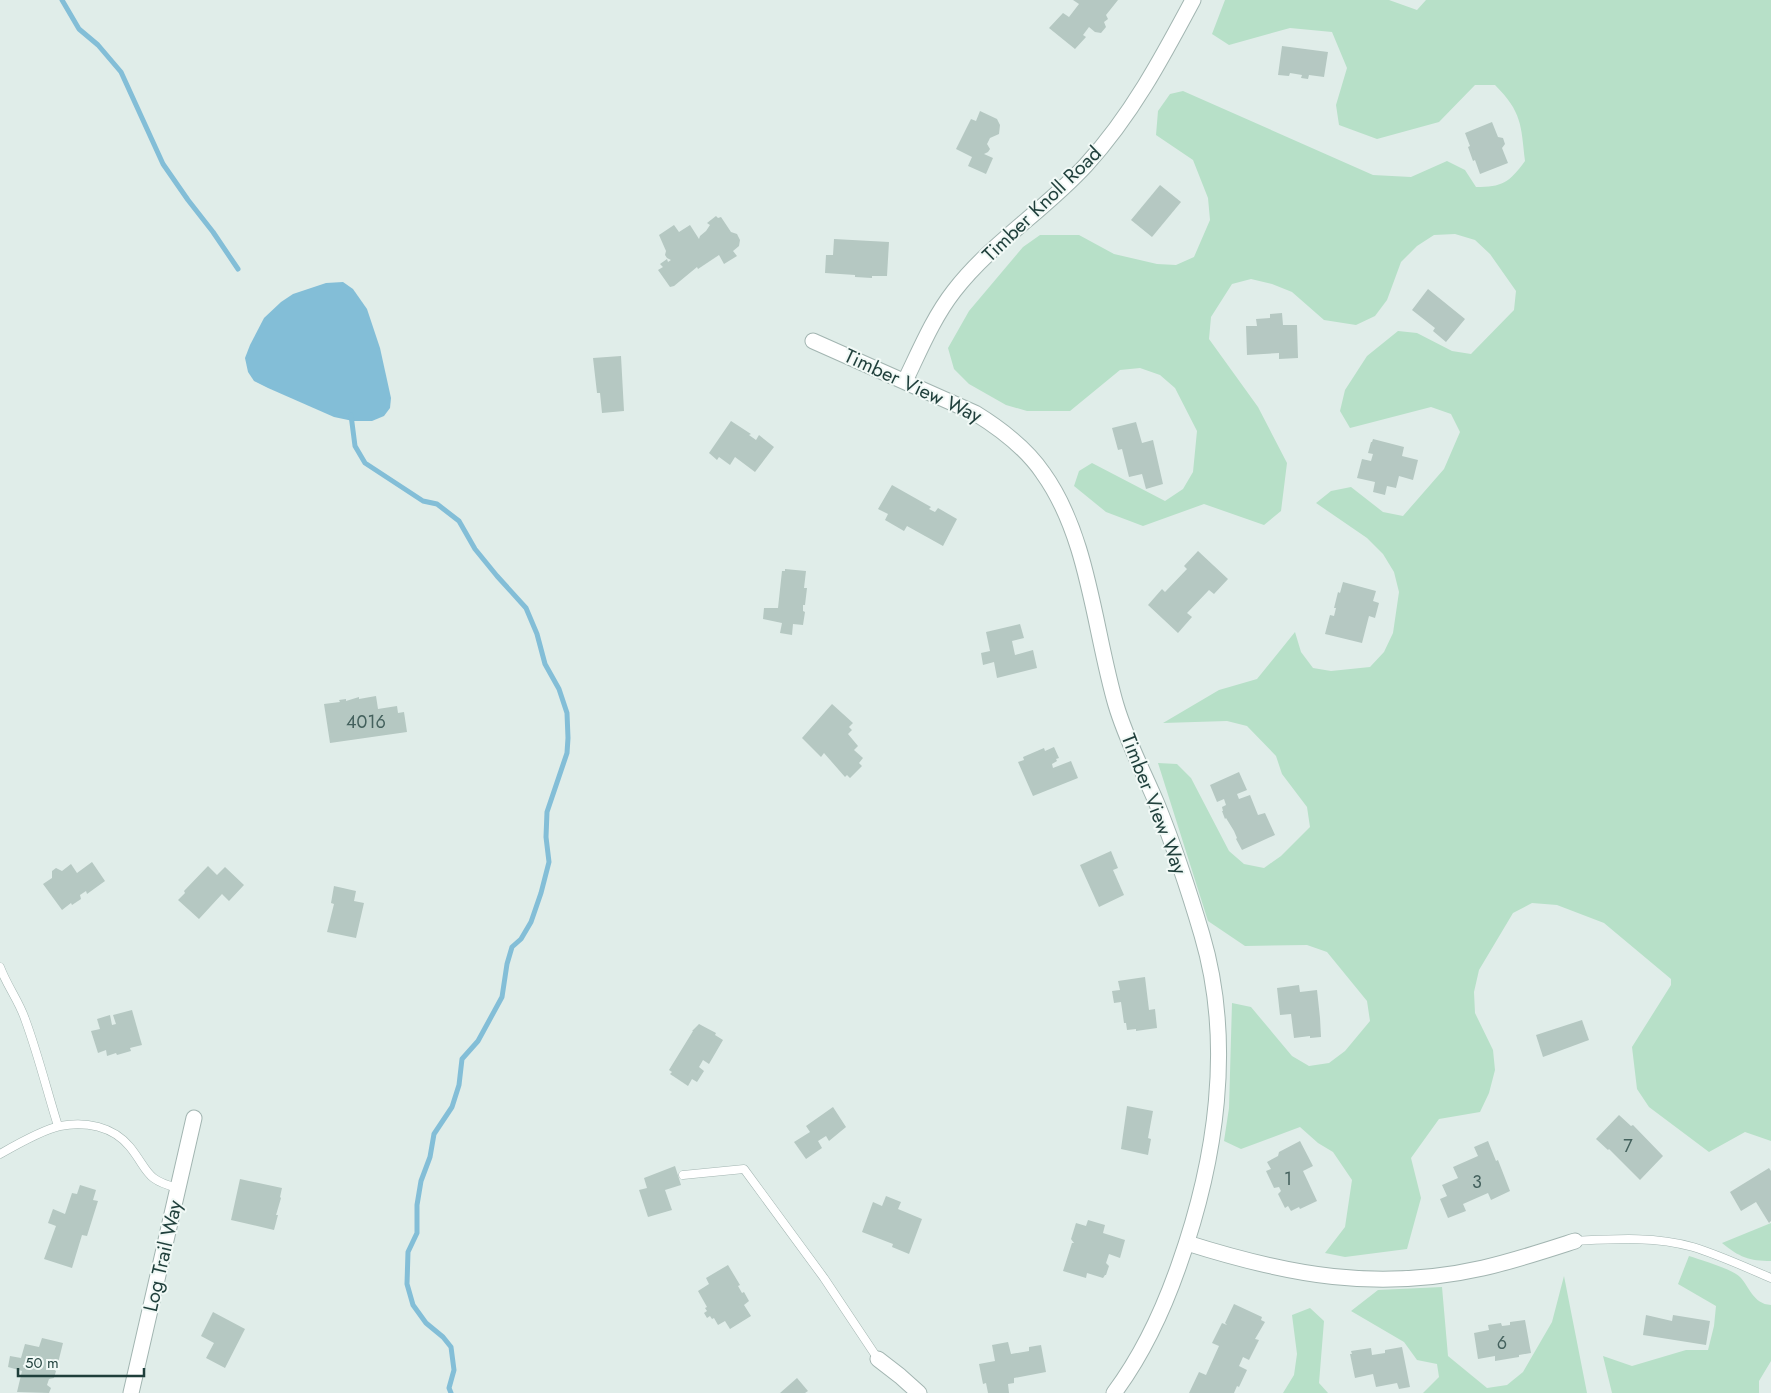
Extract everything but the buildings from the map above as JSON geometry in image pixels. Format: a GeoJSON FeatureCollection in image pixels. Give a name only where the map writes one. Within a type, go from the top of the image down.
{"type":"FeatureCollection","features":[{"type":"Feature","properties":{"kind":"street","name":"Timber Knoll Road"},"geometry":{"type":"LineString","coordinates":[[905,381],[930,328],[954,290],[985,258],[1060,192],[1106,143],[1156,69],[1193,0]]}},
{"type":"Feature","properties":{"kind":"street","name":"Timber View Way"},"geometry":{"type":"LineString","coordinates":[[813,341],[975,413],[991,423],[1018,445],[1043,472],[1062,504],[1076,539],[1118,711],[1158,806],[1202,936],[1212,984],[1218,1046],[1216,1110],[1204,1178],[1187,1243],[1164,1306],[1154,1329],[1129,1372],[1114,1393]]}},
{"type":"Feature","properties":{"kind":"street","name":"Log Trail Way"},"geometry":{"type":"LineString","coordinates":[[131,1393],[194,1118]]}},
{"type":"Feature","properties":{"kind":"street"},"geometry":{"type":"LineString","coordinates":[[1187,1243],[1268,1266],[1298,1272],[1363,1279],[1419,1277],[1483,1268],[1575,1241]]}},
{"type":"Feature","properties":{"kind":"street"},"geometry":{"type":"LineString","coordinates":[[878,1359],[919,1393]]}},
{"type":"Feature","properties":{"kind":"lane"},"geometry":{"type":"LineString","coordinates":[[0,967],[4,979],[19,1002],[26,1021],[58,1126]]}},
{"type":"Feature","properties":{"kind":"lane"},"geometry":{"type":"LineString","coordinates":[[0,1154],[58,1126],[95,1125],[114,1133],[130,1146],[152,1178],[162,1184],[178,1188]]}},
{"type":"Feature","properties":{"kind":"lane"},"geometry":{"type":"LineString","coordinates":[[683,1175],[744,1169],[824,1278],[878,1359]]}},
{"type":"Feature","properties":{"kind":"lane"},"geometry":{"type":"LineString","coordinates":[[1575,1241],[1642,1239],[1680,1244],[1708,1252],[1771,1278]]}},
{"type":"Feature","properties":{"kind":"green space"},"geometry":{"type":"Polygon","coordinates":[[[1225,0],[1389,0],[1417,10],[1426,0],[1771,0],[1771,1141],[1745,1132],[1709,1152],[1649,1107],[1637,1089],[1632,1047],[1671,985],[1671,979],[1604,923],[1557,905],[1532,903],[1513,913],[1479,970],[1474,992],[1475,1013],[1493,1050],[1495,1070],[1489,1093],[1480,1112],[1439,1119],[1411,1158],[1421,1198],[1407,1249],[1345,1257],[1325,1253],[1345,1227],[1352,1180],[1333,1152],[1318,1143],[1300,1127],[1241,1149],[1224,1141],[1229,1108],[1232,1003],[1251,1007],[1292,1056],[1309,1066],[1329,1063],[1345,1051],[1370,1021],[1367,1001],[1327,952],[1307,945],[1245,946],[1208,921],[1158,763],[1177,764],[1191,778],[1229,851],[1244,864],[1264,868],[1281,856],[1310,827],[1307,807],[1282,774],[1276,756],[1247,726],[1227,721],[1163,723],[1219,690],[1257,679],[1295,632],[1301,652],[1313,668],[1331,671],[1370,667],[1384,652],[1393,633],[1399,592],[1394,572],[1383,554],[1367,538],[1316,503],[1331,491],[1351,487],[1383,512],[1403,516],[1444,469],[1460,432],[1451,414],[1431,407],[1350,428],[1340,411],[1345,390],[1367,356],[1398,331],[1417,333],[1452,351],[1471,354],[1514,310],[1516,291],[1490,254],[1475,240],[1455,234],[1434,235],[1417,246],[1401,262],[1387,300],[1375,316],[1356,325],[1324,320],[1292,292],[1272,284],[1251,279],[1232,284],[1211,317],[1209,339],[1258,407],[1287,463],[1281,511],[1264,525],[1204,504],[1143,526],[1106,512],[1074,486],[1079,471],[1092,463],[1165,501],[1183,489],[1193,472],[1197,431],[1175,388],[1160,375],[1140,368],[1120,370],[1070,411],[1027,411],[1006,405],[969,384],[954,369],[948,348],[969,311],[1023,247],[1040,235],[1079,235],[1114,254],[1157,264],[1176,265],[1194,257],[1210,220],[1208,198],[1193,160],[1156,135],[1158,111],[1170,94],[1183,91],[1373,175],[1411,177],[1447,161],[1465,170],[1476,187],[1485,187],[1499,185],[1509,179],[1525,161],[1519,120],[1511,103],[1495,85],[1475,85],[1439,122],[1377,139],[1339,125],[1336,105],[1347,68],[1332,32],[1290,28],[1229,45],[1212,34],[1225,0]]]}},
{"type":"Feature","properties":{"kind":"green space"},"geometry":{"type":"Polygon","coordinates":[[[1771,1223],[1771,1261],[1745,1257],[1722,1243],[1771,1223]]]}},
{"type":"Feature","properties":{"kind":"green space"},"geometry":{"type":"Polygon","coordinates":[[[1689,1256],[1736,1274],[1756,1298],[1765,1304],[1771,1305],[1771,1361],[1759,1381],[1759,1393],[1612,1393],[1603,1356],[1632,1366],[1686,1350],[1708,1350],[1714,1326],[1716,1306],[1678,1284],[1689,1256]]]}},
{"type":"Feature","properties":{"kind":"green space"},"geometry":{"type":"Polygon","coordinates":[[[1564,1276],[1587,1393],[1423,1393],[1439,1377],[1437,1364],[1417,1360],[1404,1342],[1351,1311],[1378,1290],[1442,1287],[1448,1356],[1487,1388],[1507,1385],[1523,1372],[1552,1322],[1564,1276]]]}},
{"type":"Feature","properties":{"kind":"green space"},"geometry":{"type":"Polygon","coordinates":[[[1310,1308],[1324,1321],[1319,1383],[1328,1393],[1283,1393],[1294,1375],[1297,1354],[1292,1315],[1310,1308]]]}},
{"type":"Feature","properties":{"kind":"water"},"geometry":{"type":"Polygon","coordinates":[[[343,282],[353,289],[367,309],[380,348],[391,398],[390,408],[384,416],[372,421],[353,421],[334,417],[268,388],[254,381],[248,372],[245,358],[264,318],[281,302],[293,294],[326,283],[343,282]]]}},
{"type":"Feature","properties":{"kind":"waterway"},"geometry":{"type":"LineString","coordinates":[[62,0],[79,29],[98,45],[121,72],[163,164],[238,269]]}},
{"type":"Feature","properties":{"kind":"waterway"},"geometry":{"type":"LineString","coordinates":[[351,415],[355,446],[365,463],[423,501],[437,504],[459,521],[475,549],[526,608],[537,634],[545,664],[559,689],[567,713],[567,753],[547,812],[546,837],[549,862],[541,893],[531,922],[521,939],[512,947],[507,964],[502,997],[478,1041],[462,1059],[459,1085],[452,1107],[434,1134],[430,1157],[421,1181],[417,1205],[417,1233],[408,1252],[407,1284],[413,1305],[426,1323],[443,1337],[451,1347],[454,1370],[449,1388],[451,1393]]}}]}
